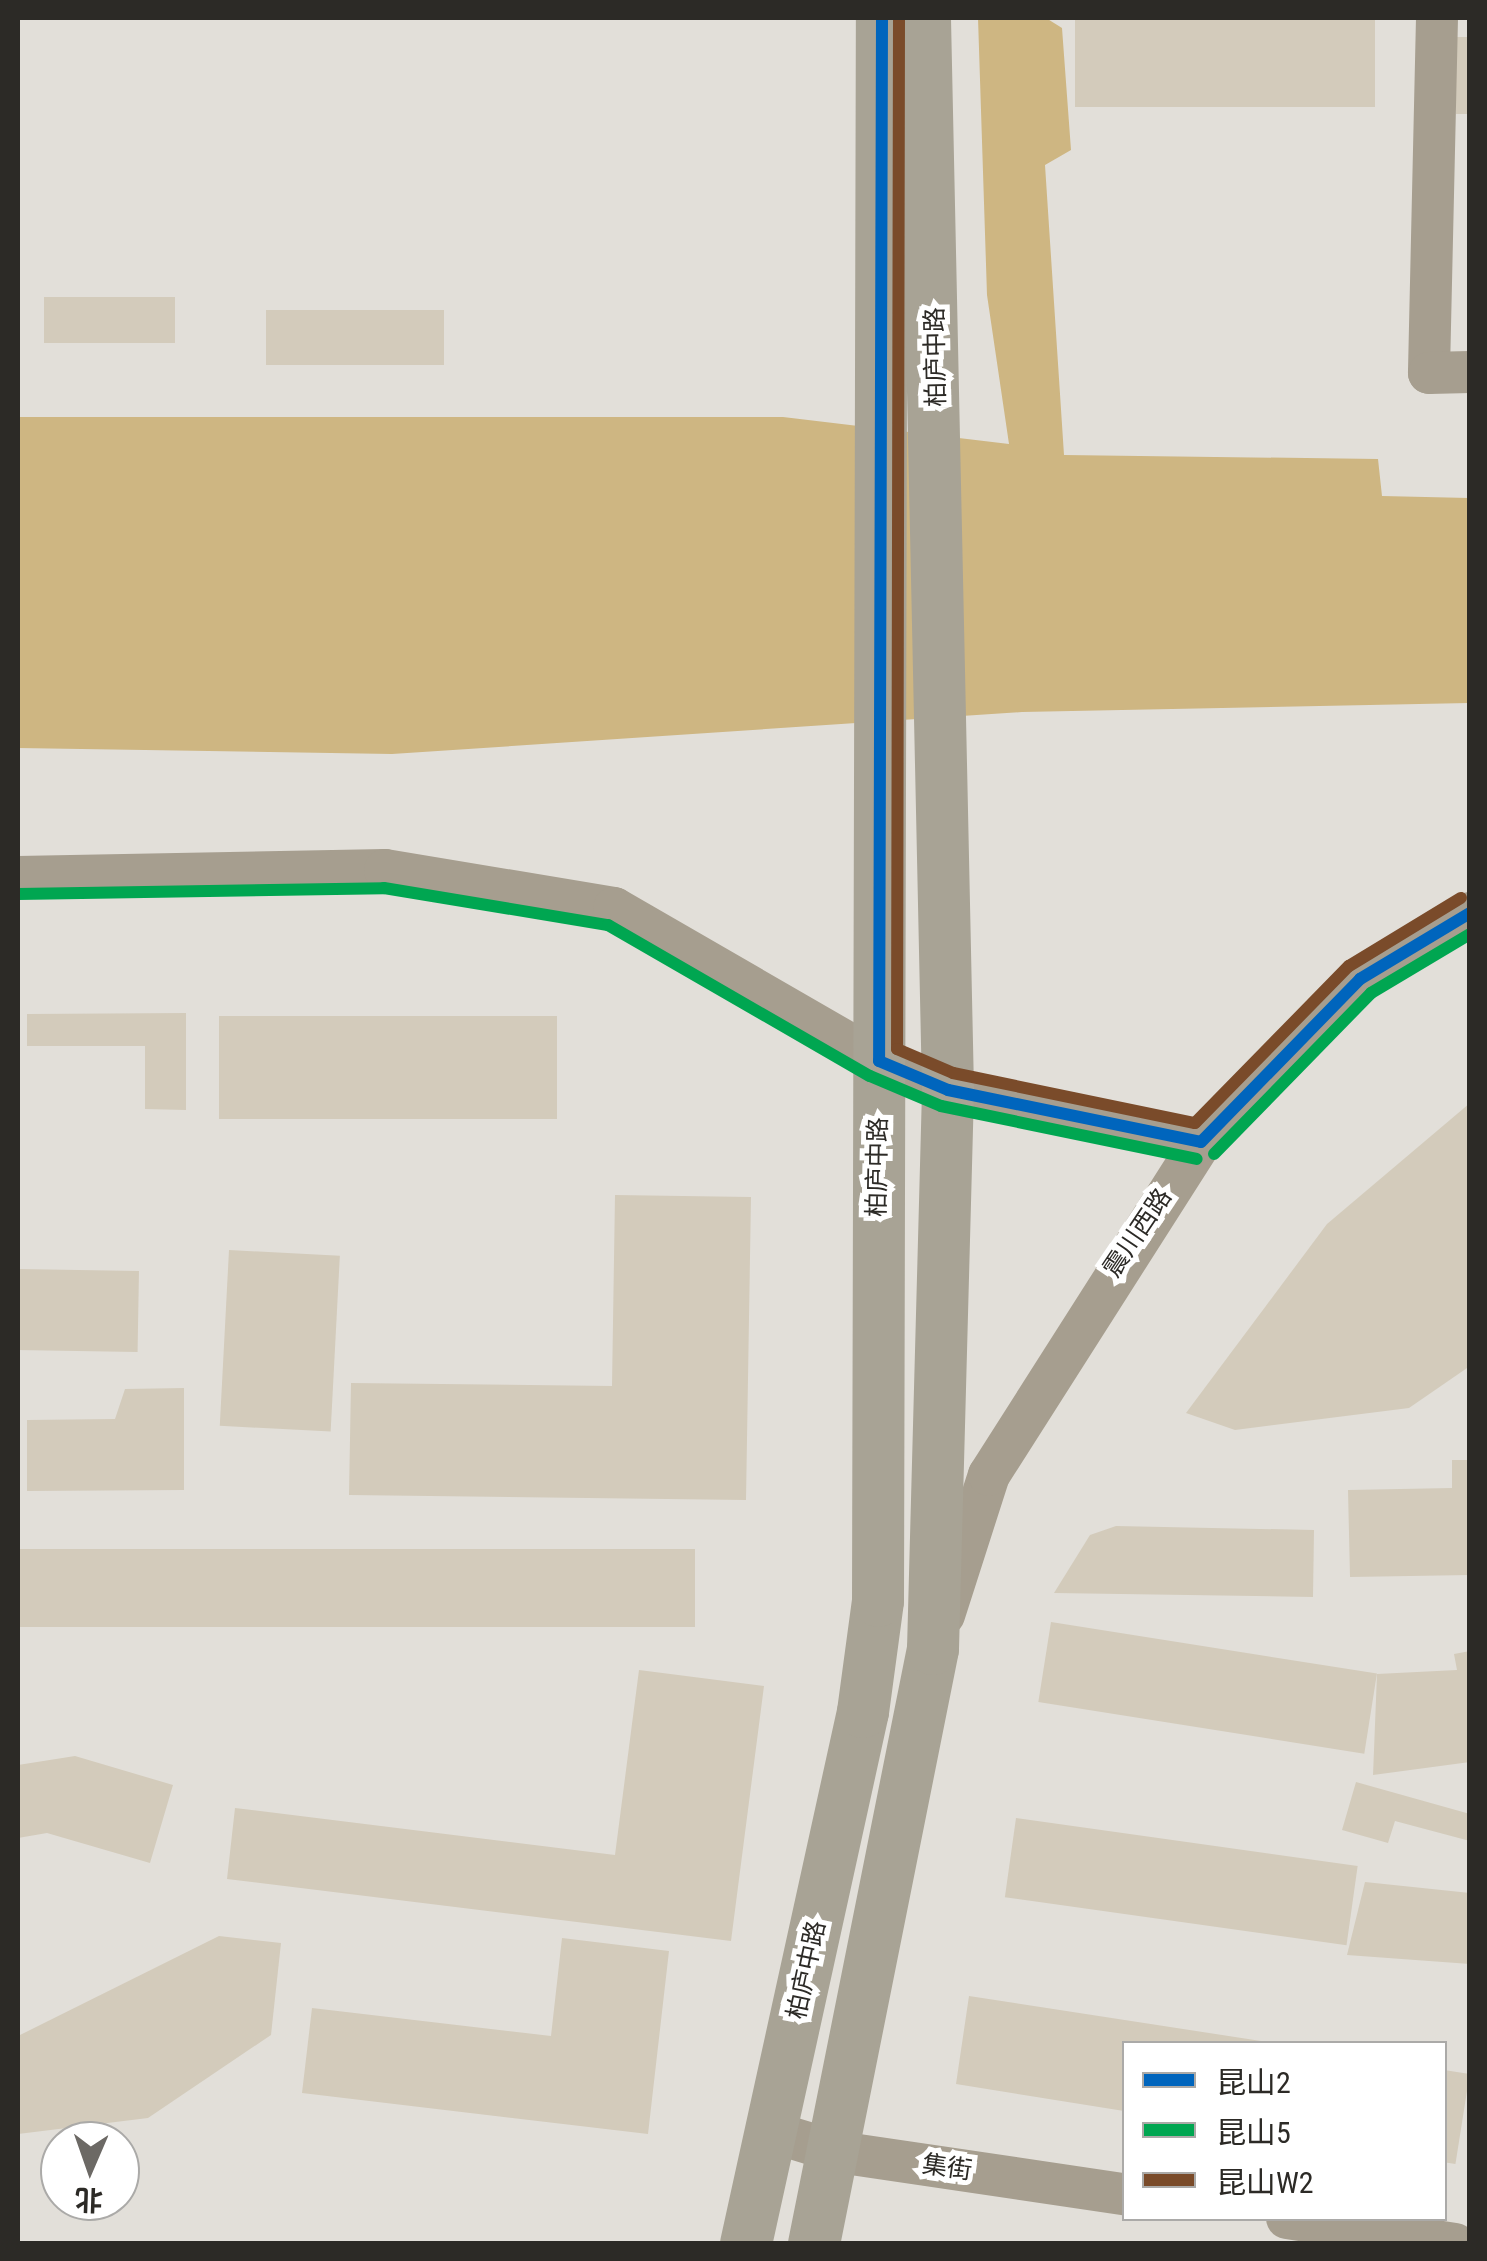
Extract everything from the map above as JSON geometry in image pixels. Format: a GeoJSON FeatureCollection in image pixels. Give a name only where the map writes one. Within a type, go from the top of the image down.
{"type":"FeatureCollection","features":[{"type":"Feature","properties":{"kind":"main road","name":"柏庐中路"},"geometry":{"type":"LineString","coordinates":[[746,2244],[878,1601],[879,1061],[873,900],[876,311],[882,18]]}},
{"type":"Feature","properties":{"kind":"main road","name":"柏庐中路"},"geometry":{"type":"LineString","coordinates":[[814,2244],[838,2152],[933,1649],[948,1090],[942,899],[936,308],[925,18]]}},
{"type":"Feature","properties":{"kind":"street"},"geometry":{"type":"LineString","coordinates":[[1437,18],[1429,373],[1470,372]]}},
{"type":"Feature","properties":{"kind":"street"},"geometry":{"type":"LineString","coordinates":[[18,878],[385,870],[614,908],[879,1061],[948,1090],[1201,1142]]}},
{"type":"Feature","properties":{"kind":"street","name":"震川西路"},"geometry":{"type":"LineString","coordinates":[[933,1649],[989,1475],[1201,1142],[1360,979],[1470,912]]}},
{"type":"Feature","properties":{"kind":"street","name":"集街"},"geometry":{"type":"LineString","coordinates":[[772,2132],[838,2152],[1122,2194]]}},
{"type":"Feature","properties":{"kind":"street"},"geometry":{"type":"LineString","coordinates":[[1306,2221],[1455,2244]]}},
{"type":"Feature","properties":{"kind":"shaded area"},"geometry":{"type":"Polygon","coordinates":[[[978,18],[1046,18],[1062,28],[1071,150],[1045,165],[1064,455],[1378,459],[1382,496],[1469,498],[1469,703],[1022,712],[392,754],[18,748],[18,417],[783,417],[1009,444],[987,295],[978,18]]]}},
{"type":"Feature","properties":{"kind":"building"},"geometry":{"type":"Polygon","coordinates":[[[1075,18],[1375,18],[1375,107],[1075,107],[1075,18]]]}},
{"type":"Feature","properties":{"kind":"building"},"geometry":{"type":"Polygon","coordinates":[[[1456,37],[1470,37],[1470,114],[1456,114],[1456,37]]]}},
{"type":"Feature","properties":{"kind":"building"},"geometry":{"type":"Polygon","coordinates":[[[44,297],[175,297],[175,343],[44,343],[44,297]]]}},
{"type":"Feature","properties":{"kind":"building"},"geometry":{"type":"Polygon","coordinates":[[[266,310],[444,310],[444,365],[266,365],[266,310]]]}},
{"type":"Feature","properties":{"kind":"building"},"geometry":{"type":"Polygon","coordinates":[[[186,1013],[186,1110],[145,1109],[145,1046],[27,1046],[27,1014],[186,1013]]]}},
{"type":"Feature","properties":{"kind":"building"},"geometry":{"type":"Polygon","coordinates":[[[219,1016],[557,1016],[557,1119],[219,1119],[219,1016]]]}},
{"type":"Feature","properties":{"kind":"building"},"geometry":{"type":"Polygon","coordinates":[[[1470,1103],[1470,1366],[1409,1408],[1235,1430],[1186,1413],[1327,1224],[1470,1103]]]}},
{"type":"Feature","properties":{"kind":"building"},"geometry":{"type":"Polygon","coordinates":[[[615,1195],[751,1197],[746,1500],[349,1495],[351,1383],[612,1386],[615,1195]]]}},
{"type":"Feature","properties":{"kind":"building"},"geometry":{"type":"Polygon","coordinates":[[[229,1250],[340,1256],[331,1432],[220,1426],[229,1250]]]}},
{"type":"Feature","properties":{"kind":"building"},"geometry":{"type":"Polygon","coordinates":[[[18,1269],[139,1271],[138,1352],[18,1350],[18,1269]]]}},
{"type":"Feature","properties":{"kind":"building"},"geometry":{"type":"Polygon","coordinates":[[[184,1388],[184,1490],[27,1491],[27,1420],[115,1419],[125,1389],[184,1388]]]}},
{"type":"Feature","properties":{"kind":"building"},"geometry":{"type":"Polygon","coordinates":[[[1452,1460],[1470,1460],[1470,1575],[1350,1577],[1348,1490],[1452,1488],[1452,1460]]]}},
{"type":"Feature","properties":{"kind":"building"},"geometry":{"type":"Polygon","coordinates":[[[1116,1526],[1314,1530],[1313,1597],[1054,1593],[1090,1535],[1116,1526]]]}},
{"type":"Feature","properties":{"kind":"building"},"geometry":{"type":"Polygon","coordinates":[[[19,1549],[695,1549],[695,1627],[19,1627],[19,1549]]]}},
{"type":"Feature","properties":{"kind":"building"},"geometry":{"type":"Polygon","coordinates":[[[1051,1622],[1377,1674],[1364,1754],[1038,1702],[1051,1622]]]}},
{"type":"Feature","properties":{"kind":"building"},"geometry":{"type":"Polygon","coordinates":[[[1470,1651],[1470,1762],[1373,1775],[1377,1674],[1457,1670],[1454,1654],[1470,1651]]]}},
{"type":"Feature","properties":{"kind":"building"},"geometry":{"type":"Polygon","coordinates":[[[639,1670],[764,1686],[731,1941],[227,1879],[235,1808],[615,1855],[639,1670]]]}},
{"type":"Feature","properties":{"kind":"building"},"geometry":{"type":"Polygon","coordinates":[[[75,1756],[173,1785],[150,1863],[47,1833],[18,1838],[18,1765],[75,1756]]]}},
{"type":"Feature","properties":{"kind":"building"},"geometry":{"type":"Polygon","coordinates":[[[1356,1782],[1470,1814],[1470,1841],[1395,1821],[1388,1843],[1342,1830],[1356,1782]]]}},
{"type":"Feature","properties":{"kind":"building"},"geometry":{"type":"Polygon","coordinates":[[[1016,1818],[1358,1866],[1347,1945],[1005,1897],[1016,1818]]]}},
{"type":"Feature","properties":{"kind":"building"},"geometry":{"type":"Polygon","coordinates":[[[1365,1882],[1470,1893],[1470,1964],[1347,1955],[1365,1882]]]}},
{"type":"Feature","properties":{"kind":"building"},"geometry":{"type":"Polygon","coordinates":[[[219,1936],[281,1943],[271,2035],[148,2118],[40,2121],[40,2131],[18,2134],[18,2036],[219,1936]]]}},
{"type":"Feature","properties":{"kind":"building"},"geometry":{"type":"Polygon","coordinates":[[[562,1938],[669,1951],[648,2134],[302,2093],[312,2008],[551,2036],[562,1938]]]}},
{"type":"Feature","properties":{"kind":"building"},"geometry":{"type":"Polygon","coordinates":[[[969,1996],[1261,2041],[1122,2041],[1122,2111],[956,2084],[969,1996]]]}},
{"type":"Feature","properties":{"kind":"building"},"geometry":{"type":"Polygon","coordinates":[[[1447,2070],[1470,2074],[1455,2164],[1447,2163],[1447,2070]]]}},
{"type":"Feature","properties":{"kind":"transit line","name":"昆山2"},"geometry":{"type":"LineString","coordinates":[[882,18],[879,1061],[948,1090],[1201,1142]]}},
{"type":"Feature","properties":{"kind":"transit line","name":"昆山W2"},"geometry":{"type":"LineString","coordinates":[[899,18],[897,1049],[953,1073],[1195,1123],[1349,966],[1461,898]]}},
{"type":"Feature","properties":{"kind":"transit line","name":"昆山5"},"geometry":{"type":"LineString","coordinates":[[18,894],[384,888],[608,925],[870,1076],[941,1106],[1197,1159]]}},
{"type":"Feature","properties":{"kind":"transit line","name":"昆山2"},"geometry":{"type":"LineString","coordinates":[[1201,1142],[1360,979],[1470,913]]}},
{"type":"Feature","properties":{"kind":"transit line","name":"昆山5"},"geometry":{"type":"LineString","coordinates":[[1214,1154],[1371,993],[1470,934]]}}]}
